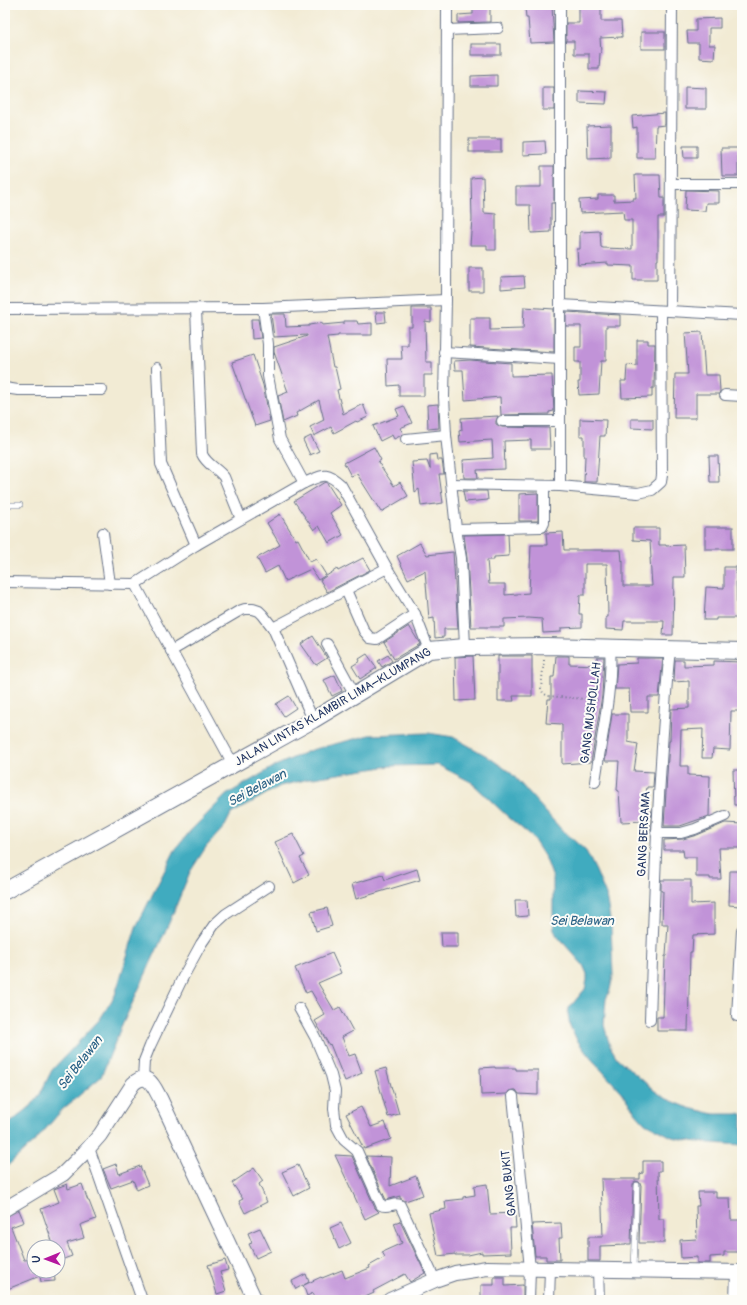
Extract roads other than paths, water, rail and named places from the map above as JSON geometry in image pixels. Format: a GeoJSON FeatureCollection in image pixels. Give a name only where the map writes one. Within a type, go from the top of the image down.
{"type":"FeatureCollection","features":[{"type":"Feature","properties":{"kind":"main road","name":"JALAN LINTAS KLAMBIR LIMA–KLUMPANG"},"geometry":{"type":"LineString","coordinates":[[5,891],[313,720],[429,650],[465,647],[610,646],[742,650]]}},
{"type":"Feature","properties":{"kind":"street"},"geometry":{"type":"LineString","coordinates":[[447,5],[446,300],[444,397],[446,435],[456,529],[461,558],[465,647]]}},
{"type":"Feature","properties":{"kind":"street"},"geometry":{"type":"LineString","coordinates":[[560,5],[560,486]]}},
{"type":"Feature","properties":{"kind":"street"},"geometry":{"type":"LineString","coordinates":[[452,484],[544,487],[560,486],[638,493],[652,490],[661,482],[665,311],[671,184],[672,5]]}},
{"type":"Feature","properties":{"kind":"street"},"geometry":{"type":"LineString","coordinates":[[447,30],[498,28]]}},
{"type":"Feature","properties":{"kind":"street"},"geometry":{"type":"LineString","coordinates":[[671,184],[742,184]]}},
{"type":"Feature","properties":{"kind":"street"},"geometry":{"type":"LineString","coordinates":[[5,309],[263,308],[446,300]]}},
{"type":"Feature","properties":{"kind":"street"},"geometry":{"type":"LineString","coordinates":[[560,305],[742,314]]}},
{"type":"Feature","properties":{"kind":"street"},"geometry":{"type":"LineString","coordinates":[[263,308],[268,344],[268,376],[280,439],[304,483]]}},
{"type":"Feature","properties":{"kind":"street"},"geometry":{"type":"LineString","coordinates":[[196,309],[202,454],[204,460],[220,472],[224,477],[241,519]]}},
{"type":"Feature","properties":{"kind":"street"},"geometry":{"type":"LineString","coordinates":[[444,352],[560,359]]}},
{"type":"Feature","properties":{"kind":"street"},"geometry":{"type":"LineString","coordinates":[[157,368],[161,464],[196,545]]}},
{"type":"Feature","properties":{"kind":"street"},"geometry":{"type":"LineString","coordinates":[[5,388],[18,390],[102,390]]}},
{"type":"Feature","properties":{"kind":"street"},"geometry":{"type":"LineString","coordinates":[[725,395],[742,396]]}},
{"type":"Feature","properties":{"kind":"street"},"geometry":{"type":"LineString","coordinates":[[502,421],[560,421]]}},
{"type":"Feature","properties":{"kind":"street"},"geometry":{"type":"LineString","coordinates":[[406,439],[446,435]]}},
{"type":"Feature","properties":{"kind":"street"},"geometry":{"type":"LineString","coordinates":[[5,582],[135,584],[196,545],[304,483],[323,475],[328,475],[332,476],[341,485],[387,568],[415,614],[429,650]]}},
{"type":"Feature","properties":{"kind":"street"},"geometry":{"type":"LineString","coordinates":[[456,529],[542,527],[544,523],[544,487]]}},
{"type":"Feature","properties":{"kind":"street"},"geometry":{"type":"LineString","coordinates":[[103,533],[110,584]]}},
{"type":"Feature","properties":{"kind":"street"},"geometry":{"type":"LineString","coordinates":[[273,628],[387,568]]}},
{"type":"Feature","properties":{"kind":"street"},"geometry":{"type":"LineString","coordinates":[[135,584],[233,764]]}},
{"type":"Feature","properties":{"kind":"street"},"geometry":{"type":"LineString","coordinates":[[346,590],[364,631],[370,638],[376,639],[415,614]]}},
{"type":"Feature","properties":{"kind":"street"},"geometry":{"type":"LineString","coordinates":[[171,651],[239,610],[253,609],[259,611],[273,628],[313,720]]}},
{"type":"Feature","properties":{"kind":"street"},"geometry":{"type":"LineString","coordinates":[[327,644],[355,695]]}},
{"type":"Feature","properties":{"kind":"street","name":"GANG MUSHOLLAH"},"geometry":{"type":"LineString","coordinates":[[595,782],[607,700],[610,646]]}},
{"type":"Feature","properties":{"kind":"street","name":"GANG BERSAMA"},"geometry":{"type":"LineString","coordinates":[[650,1020],[656,833],[670,648]]}},
{"type":"Feature","properties":{"kind":"street"},"geometry":{"type":"LineString","coordinates":[[656,833],[681,833],[695,829],[725,816]]}},
{"type":"Feature","properties":{"kind":"street"},"geometry":{"type":"LineString","coordinates":[[143,1079],[144,1062],[150,1046],[183,977],[201,944],[214,925],[226,914],[269,886]]}},
{"type":"Feature","properties":{"kind":"street"},"geometry":{"type":"LineString","coordinates":[[737,1016],[742,930]]}},
{"type":"Feature","properties":{"kind":"street"},"geometry":{"type":"LineString","coordinates":[[299,1008],[315,1037],[331,1075],[336,1091],[334,1108],[336,1125],[344,1140],[358,1151],[381,1205],[400,1205],[435,1280]]}},
{"type":"Feature","properties":{"kind":"street"},"geometry":{"type":"LineString","coordinates":[[5,1209],[63,1174],[89,1148],[108,1123],[133,1084],[137,1080],[147,1079],[151,1082],[160,1098],[255,1300]]}},
{"type":"Feature","properties":{"kind":"street","name":"GANG BUKIT"},"geometry":{"type":"LineString","coordinates":[[513,1096],[530,1269],[529,1300]]}},
{"type":"Feature","properties":{"kind":"street"},"geometry":{"type":"LineString","coordinates":[[89,1148],[142,1300]]}},
{"type":"Feature","properties":{"kind":"street"},"geometry":{"type":"LineString","coordinates":[[390,1300],[435,1280],[455,1273],[487,1268],[739,1272],[735,1300]]}},
{"type":"Feature","properties":{"kind":"street"},"geometry":{"type":"LineString","coordinates":[[549,1300],[550,1269]]}},
{"type":"Feature","properties":{"kind":"street"},"geometry":{"type":"LineString","coordinates":[[598,1270],[598,1300]]}},
{"type":"Feature","properties":{"kind":"lane"},"geometry":{"type":"LineString","coordinates":[[5,505],[20,505]]}},
{"type":"Feature","properties":{"kind":"lane"},"geometry":{"type":"LineString","coordinates":[[634,1271],[637,1185]]}},
{"type":"Feature","properties":{"kind":"water","name":"Sei Belawan"},"geometry":{"type":"Polygon","coordinates":[[[428,733],[453,737],[487,756],[511,773],[561,829],[586,851],[606,895],[611,925],[613,976],[610,990],[606,999],[604,1025],[610,1046],[617,1058],[655,1091],[667,1099],[689,1108],[714,1114],[742,1114],[742,1145],[697,1142],[672,1137],[645,1123],[621,1092],[587,1054],[577,1040],[570,1026],[568,1014],[569,1008],[585,989],[587,974],[583,965],[557,936],[554,930],[553,878],[546,859],[532,837],[471,782],[438,765],[390,766],[313,778],[280,786],[231,814],[225,826],[206,847],[190,872],[169,923],[120,1030],[101,1077],[62,1110],[37,1139],[5,1168],[5,1127],[31,1106],[40,1094],[52,1070],[100,1019],[115,995],[136,927],[175,850],[191,830],[226,795],[275,766],[311,750],[370,735],[428,733]]]}}]}
